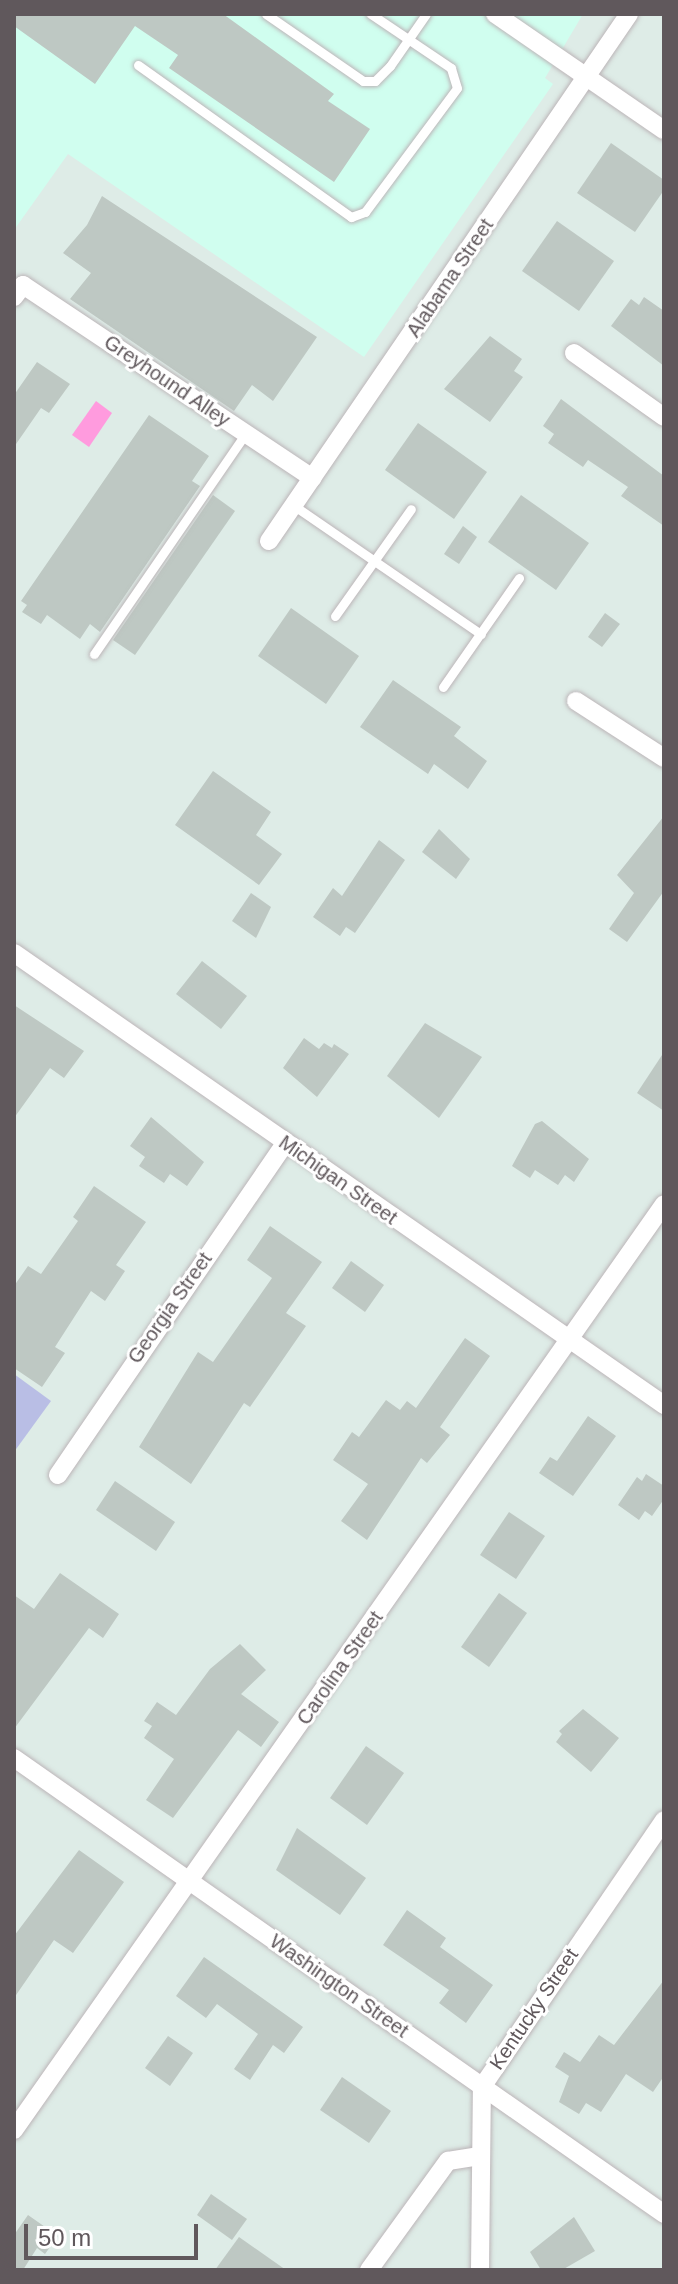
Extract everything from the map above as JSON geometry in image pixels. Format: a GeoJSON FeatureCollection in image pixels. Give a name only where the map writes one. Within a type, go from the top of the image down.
{"type":"FeatureCollection","features":[{"type":"Feature","properties":{"kind":"street"},"geometry":{"type":"LineString","coordinates":[[495,14],[664,130]]}},
{"type":"Feature","properties":{"kind":"street","name":"Alabama Street"},"geometry":{"type":"LineString","coordinates":[[269,541],[629,14]]}},
{"type":"Feature","properties":{"kind":"street","name":"Greyhound Alley"},"geometry":{"type":"LineString","coordinates":[[18,291],[246,433],[312,478]]}},
{"type":"Feature","properties":{"kind":"street"},"geometry":{"type":"LineString","coordinates":[[574,353],[664,417]]}},
{"type":"Feature","properties":{"kind":"street"},"geometry":{"type":"LineString","coordinates":[[576,701],[664,758]]}},
{"type":"Feature","properties":{"kind":"street","name":"Michigan Street"},"geometry":{"type":"LineString","coordinates":[[14,953],[664,1405]]}},
{"type":"Feature","properties":{"kind":"street","name":"Georgia Street"},"geometry":{"type":"LineString","coordinates":[[58,1475],[285,1143]]}},
{"type":"Feature","properties":{"kind":"street","name":"Carolina Street"},"geometry":{"type":"LineString","coordinates":[[14,2130],[191,1882],[567,1338],[664,1204]]}},
{"type":"Feature","properties":{"kind":"street","name":"Washington Street"},"geometry":{"type":"LineString","coordinates":[[14,1758],[664,2214]]}},
{"type":"Feature","properties":{"kind":"street","name":"Kentucky Street"},"geometry":{"type":"LineString","coordinates":[[480,2270],[482,2087],[664,1820]]}},
{"type":"Feature","properties":{"kind":"street"},"geometry":{"type":"LineString","coordinates":[[369,2270],[448,2161],[480,2156]]}},
{"type":"Feature","properties":{"kind":"lane"},"geometry":{"type":"LineString","coordinates":[[266,14],[363,81],[375,81],[426,14]]}},
{"type":"Feature","properties":{"kind":"lane"},"geometry":{"type":"LineString","coordinates":[[138,65],[351,217],[365,212],[457,88],[451,68],[371,14]]}},
{"type":"Feature","properties":{"kind":"lane"},"geometry":{"type":"LineString","coordinates":[[94,654],[246,433]]}},
{"type":"Feature","properties":{"kind":"lane"},"geometry":{"type":"LineString","coordinates":[[293,505],[481,634]]}},
{"type":"Feature","properties":{"kind":"lane"},"geometry":{"type":"LineString","coordinates":[[335,616],[411,509]]}},
{"type":"Feature","properties":{"kind":"lane"},"geometry":{"type":"LineString","coordinates":[[443,687],[519,578]]}},
{"type":"Feature","properties":{"kind":"shaded area"},"geometry":{"type":"Polygon","coordinates":[[[14,14],[583,14],[545,78],[553,84],[364,357],[68,154],[14,230],[14,14]]]}},
{"type":"Feature","properties":{"kind":"shaded area"},"geometry":{"type":"Polygon","coordinates":[[[96,401],[112,413],[89,447],[72,435],[96,401]]]}},
{"type":"Feature","properties":{"kind":"shaded area"},"geometry":{"type":"Polygon","coordinates":[[[14,1374],[51,1401],[14,1452],[14,1374]]]}},
{"type":"Feature","properties":{"kind":"building"},"geometry":{"type":"Polygon","coordinates":[[[14,14],[223,14],[334,94],[328,101],[370,129],[334,182],[169,68],[178,55],[135,26],[95,84],[14,26],[14,14]]]}},
{"type":"Feature","properties":{"kind":"building"},"geometry":{"type":"Polygon","coordinates":[[[611,143],[664,180],[664,190],[635,232],[577,193],[611,143]]]}},
{"type":"Feature","properties":{"kind":"building"},"geometry":{"type":"Polygon","coordinates":[[[102,196],[317,337],[273,401],[252,385],[234,411],[70,299],[91,273],[63,253],[87,225],[102,196]]]}},
{"type":"Feature","properties":{"kind":"building"},"geometry":{"type":"Polygon","coordinates":[[[557,221],[614,261],[579,311],[522,271],[557,221]]]}},
{"type":"Feature","properties":{"kind":"building"},"geometry":{"type":"Polygon","coordinates":[[[644,297],[664,311],[664,366],[611,326],[631,299],[639,305],[644,297]]]}},
{"type":"Feature","properties":{"kind":"building"},"geometry":{"type":"Polygon","coordinates":[[[490,336],[522,359],[514,371],[523,377],[490,422],[444,389],[490,336]]]}},
{"type":"Feature","properties":{"kind":"building"},"geometry":{"type":"Polygon","coordinates":[[[37,362],[70,384],[49,413],[41,408],[14,447],[14,395],[37,362]]]}},
{"type":"Feature","properties":{"kind":"building"},"geometry":{"type":"Polygon","coordinates":[[[561,399],[664,476],[664,526],[621,496],[628,487],[588,460],[583,467],[548,443],[554,434],[543,426],[561,399]]]}},
{"type":"Feature","properties":{"kind":"building"},"geometry":{"type":"Polygon","coordinates":[[[149,415],[209,456],[192,481],[200,486],[100,632],[90,624],[80,639],[47,615],[41,624],[22,612],[27,605],[21,601],[149,415]]]}},
{"type":"Feature","properties":{"kind":"building"},"geometry":{"type":"Polygon","coordinates":[[[418,423],[487,472],[454,519],[385,470],[418,423]]]}},
{"type":"Feature","properties":{"kind":"building"},"geometry":{"type":"Polygon","coordinates":[[[213,495],[235,511],[135,655],[113,640],[213,495]]]}},
{"type":"Feature","properties":{"kind":"building"},"geometry":{"type":"Polygon","coordinates":[[[521,495],[589,543],[556,590],[488,542],[521,495]]]}},
{"type":"Feature","properties":{"kind":"building"},"geometry":{"type":"Polygon","coordinates":[[[463,526],[477,537],[459,564],[444,554],[463,526]]]}},
{"type":"Feature","properties":{"kind":"building"},"geometry":{"type":"Polygon","coordinates":[[[291,608],[359,656],[326,704],[258,656],[291,608]]]}},
{"type":"Feature","properties":{"kind":"building"},"geometry":{"type":"Polygon","coordinates":[[[605,613],[620,624],[602,647],[588,637],[605,613]]]}},
{"type":"Feature","properties":{"kind":"building"},"geometry":{"type":"Polygon","coordinates":[[[393,680],[461,727],[454,736],[487,761],[468,789],[434,764],[428,774],[360,727],[393,680]]]}},
{"type":"Feature","properties":{"kind":"building"},"geometry":{"type":"Polygon","coordinates":[[[213,771],[271,812],[256,835],[282,854],[259,885],[175,825],[213,771]]]}},
{"type":"Feature","properties":{"kind":"building"},"geometry":{"type":"Polygon","coordinates":[[[664,816],[664,891],[627,942],[609,929],[634,893],[617,875],[664,816]]]}},
{"type":"Feature","properties":{"kind":"building"},"geometry":{"type":"Polygon","coordinates":[[[439,829],[470,859],[456,879],[422,852],[439,829]]]}},
{"type":"Feature","properties":{"kind":"building"},"geometry":{"type":"Polygon","coordinates":[[[379,840],[405,860],[355,933],[346,927],[340,936],[313,917],[333,888],[342,896],[379,840]]]}},
{"type":"Feature","properties":{"kind":"building"},"geometry":{"type":"Polygon","coordinates":[[[251,893],[271,907],[256,938],[232,921],[251,893]]]}},
{"type":"Feature","properties":{"kind":"building"},"geometry":{"type":"Polygon","coordinates":[[[202,961],[247,996],[221,1029],[176,994],[202,961]]]}},
{"type":"Feature","properties":{"kind":"building"},"geometry":{"type":"Polygon","coordinates":[[[14,1005],[84,1051],[64,1078],[50,1068],[14,1118],[14,1005]]]}},
{"type":"Feature","properties":{"kind":"building"},"geometry":{"type":"Polygon","coordinates":[[[425,1023],[482,1057],[439,1118],[387,1076],[425,1023]]]}},
{"type":"Feature","properties":{"kind":"building"},"geometry":{"type":"Polygon","coordinates":[[[304,1038],[319,1049],[324,1043],[332,1048],[334,1044],[349,1054],[317,1097],[283,1068],[304,1038]]]}},
{"type":"Feature","properties":{"kind":"building"},"geometry":{"type":"Polygon","coordinates":[[[664,1052],[664,1111],[637,1093],[664,1052]]]}},
{"type":"Feature","properties":{"kind":"building"},"geometry":{"type":"Polygon","coordinates":[[[151,1117],[204,1162],[187,1186],[170,1174],[164,1183],[139,1166],[145,1157],[130,1146],[151,1117]]]}},
{"type":"Feature","properties":{"kind":"building"},"geometry":{"type":"Polygon","coordinates":[[[542,1121],[589,1159],[574,1182],[565,1175],[558,1185],[535,1170],[530,1178],[512,1166],[535,1124],[542,1121]]]}},
{"type":"Feature","properties":{"kind":"building"},"geometry":{"type":"Polygon","coordinates":[[[94,1186],[146,1222],[116,1265],[125,1271],[105,1301],[91,1291],[55,1347],[65,1353],[42,1387],[14,1368],[14,1286],[28,1266],[41,1274],[78,1221],[73,1217],[94,1186]]]}},
{"type":"Feature","properties":{"kind":"building"},"geometry":{"type":"Polygon","coordinates":[[[270,1226],[322,1262],[286,1313],[306,1326],[250,1407],[244,1403],[191,1484],[139,1447],[198,1352],[213,1362],[272,1278],[247,1260],[270,1226]]]}},
{"type":"Feature","properties":{"kind":"building"},"geometry":{"type":"Polygon","coordinates":[[[351,1261],[384,1285],[365,1312],[332,1288],[351,1261]]]}},
{"type":"Feature","properties":{"kind":"building"},"geometry":{"type":"Polygon","coordinates":[[[465,1338],[490,1356],[440,1427],[450,1435],[427,1463],[421,1458],[367,1540],[341,1521],[368,1484],[333,1460],[352,1432],[359,1437],[386,1400],[400,1410],[407,1401],[416,1408],[465,1338]]]}},
{"type":"Feature","properties":{"kind":"building"},"geometry":{"type":"Polygon","coordinates":[[[588,1416],[616,1436],[573,1496],[539,1473],[550,1457],[557,1461],[588,1416]]]}},
{"type":"Feature","properties":{"kind":"building"},"geometry":{"type":"Polygon","coordinates":[[[646,1474],[664,1486],[664,1499],[652,1516],[645,1511],[639,1520],[618,1505],[637,1477],[642,1481],[646,1474]]]}},
{"type":"Feature","properties":{"kind":"building"},"geometry":{"type":"Polygon","coordinates":[[[115,1481],[175,1522],[156,1551],[96,1510],[115,1481]]]}},
{"type":"Feature","properties":{"kind":"building"},"geometry":{"type":"Polygon","coordinates":[[[509,1512],[545,1536],[516,1579],[480,1555],[509,1512]]]}},
{"type":"Feature","properties":{"kind":"building"},"geometry":{"type":"Polygon","coordinates":[[[60,1573],[119,1614],[103,1638],[89,1628],[14,1729],[14,1595],[34,1609],[60,1573]]]}},
{"type":"Feature","properties":{"kind":"building"},"geometry":{"type":"Polygon","coordinates":[[[499,1593],[527,1613],[489,1667],[461,1647],[499,1593]]]}},
{"type":"Feature","properties":{"kind":"building"},"geometry":{"type":"Polygon","coordinates":[[[240,1644],[266,1670],[241,1694],[279,1722],[261,1747],[238,1730],[173,1818],[146,1800],[174,1759],[144,1738],[152,1726],[144,1721],[157,1702],[176,1715],[210,1669],[240,1644]]]}},
{"type":"Feature","properties":{"kind":"building"},"geometry":{"type":"Polygon","coordinates":[[[583,1709],[619,1738],[591,1772],[556,1742],[562,1734],[559,1731],[583,1709]]]}},
{"type":"Feature","properties":{"kind":"building"},"geometry":{"type":"Polygon","coordinates":[[[366,1746],[404,1773],[367,1825],[330,1798],[366,1746]]]}},
{"type":"Feature","properties":{"kind":"building"},"geometry":{"type":"Polygon","coordinates":[[[297,1828],[366,1878],[340,1915],[276,1870],[297,1828]]]}},
{"type":"Feature","properties":{"kind":"building"},"geometry":{"type":"Polygon","coordinates":[[[79,1850],[124,1882],[73,1953],[54,1940],[14,1998],[14,1936],[79,1850]]]}},
{"type":"Feature","properties":{"kind":"building"},"geometry":{"type":"Polygon","coordinates":[[[407,1910],[446,1938],[440,1947],[493,1985],[466,2023],[439,2003],[449,1990],[383,1945],[407,1910]]]}},
{"type":"Feature","properties":{"kind":"building"},"geometry":{"type":"Polygon","coordinates":[[[204,1957],[303,2027],[284,2053],[273,2045],[250,2080],[234,2069],[258,2034],[217,2004],[206,2018],[176,1996],[204,1957]]]}},
{"type":"Feature","properties":{"kind":"building"},"geometry":{"type":"Polygon","coordinates":[[[664,1980],[664,2076],[653,2092],[626,2074],[601,2112],[586,2103],[579,2114],[559,2102],[569,2076],[555,2067],[564,2052],[580,2062],[599,2035],[614,2045],[664,1980]]]}},
{"type":"Feature","properties":{"kind":"building"},"geometry":{"type":"Polygon","coordinates":[[[168,2036],[193,2053],[170,2086],[145,2068],[168,2036]]]}},
{"type":"Feature","properties":{"kind":"building"},"geometry":{"type":"Polygon","coordinates":[[[342,2077],[391,2111],[369,2143],[320,2110],[342,2077]]]}},
{"type":"Feature","properties":{"kind":"building"},"geometry":{"type":"Polygon","coordinates":[[[211,2194],[247,2219],[232,2240],[197,2215],[211,2194]]]}},
{"type":"Feature","properties":{"kind":"building"},"geometry":{"type":"Polygon","coordinates":[[[28,2215],[58,2236],[45,2254],[37,2248],[23,2270],[14,2270],[14,2235],[28,2215]]]}},
{"type":"Feature","properties":{"kind":"building"},"geometry":{"type":"Polygon","coordinates":[[[574,2217],[595,2251],[562,2270],[541,2270],[530,2252],[574,2217]]]}},
{"type":"Feature","properties":{"kind":"building"},"geometry":{"type":"Polygon","coordinates":[[[239,2237],[286,2270],[215,2270],[239,2237]]]}}]}
